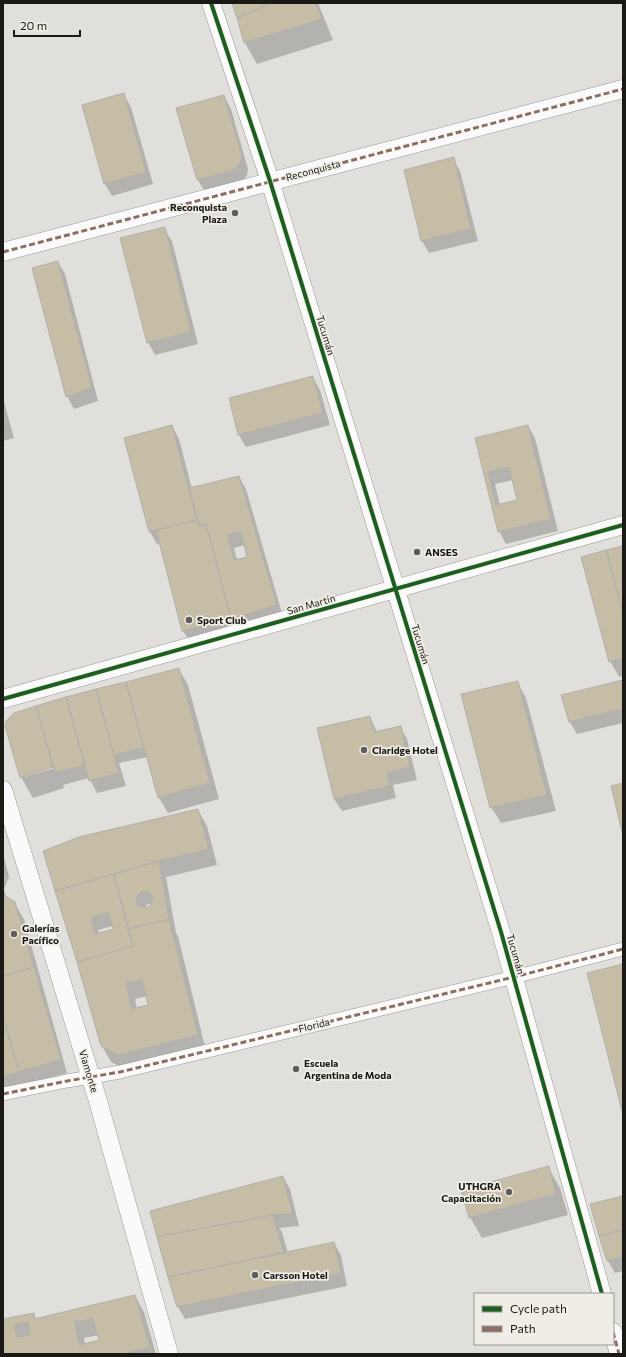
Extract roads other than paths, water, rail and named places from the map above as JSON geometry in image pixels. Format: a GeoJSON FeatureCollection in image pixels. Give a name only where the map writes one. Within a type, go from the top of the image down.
{"type":"FeatureCollection","features":[{"type":"Feature","properties":{"kind":"street","name":"Tucumán"},"geometry":{"type":"LineString","coordinates":[[212,3],[270,181],[501,932],[602,1293]]}},
{"type":"Feature","properties":{"kind":"street","name":"Reconquista"},"geometry":{"type":"LineString","coordinates":[[3,252],[623,89]]}},
{"type":"Feature","properties":{"kind":"street","name":"San Martín"},"geometry":{"type":"LineString","coordinates":[[3,699],[623,525]]}},
{"type":"Feature","properties":{"kind":"street","name":"Viamonte"},"geometry":{"type":"LineString","coordinates":[[3,790],[91,1077],[169,1354]]}},
{"type":"Feature","properties":{"kind":"street","name":"Florida"},"geometry":{"type":"LineString","coordinates":[[3,1094],[120,1072],[514,977],[623,949]]}},
{"type":"Feature","properties":{"kind":"street"},"geometry":{"type":"LineString","coordinates":[[614,1336],[619,1354]]}},
{"type":"Feature","properties":{"kind":"place","name":"Reconquista Plaza"},"geometry":{"type":"Point","coordinates":[235,213]}},
{"type":"Feature","properties":{"kind":"place","name":"ANSES"},"geometry":{"type":"Point","coordinates":[417,552]}},
{"type":"Feature","properties":{"kind":"place","name":"Sport Club"},"geometry":{"type":"Point","coordinates":[189,620]}},
{"type":"Feature","properties":{"kind":"place","name":"Claridge Hotel"},"geometry":{"type":"Point","coordinates":[364,750]}},
{"type":"Feature","properties":{"kind":"place","name":"Galerías Pacífico"},"geometry":{"type":"Point","coordinates":[14,934]}},
{"type":"Feature","properties":{"kind":"place","name":"Escuela Argentina de Moda"},"geometry":{"type":"Point","coordinates":[296,1069]}},
{"type":"Feature","properties":{"kind":"place","name":"UTHGRA Capacitación"},"geometry":{"type":"Point","coordinates":[509,1192]}},
{"type":"Feature","properties":{"kind":"place","name":"Carsson Hotel"},"geometry":{"type":"Point","coordinates":[255,1275]}}]}
